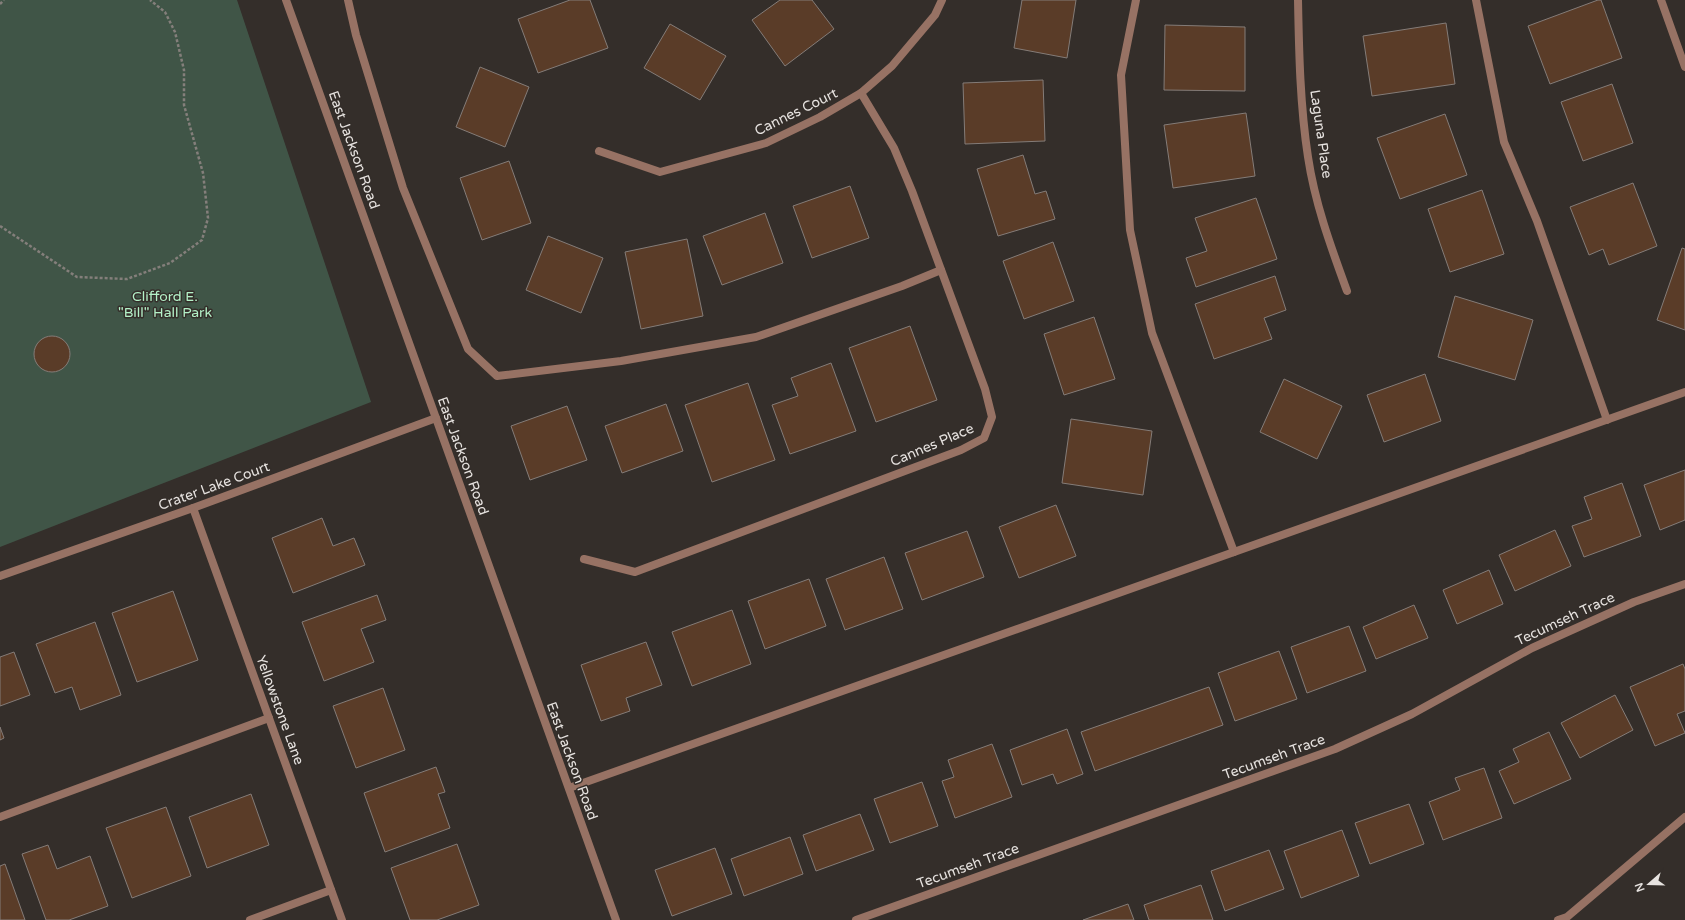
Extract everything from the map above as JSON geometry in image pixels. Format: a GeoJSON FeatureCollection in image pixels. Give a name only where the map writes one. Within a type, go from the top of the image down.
{"type":"FeatureCollection","features":[{"type":"Feature","properties":{"kind":"street","name":"East Jackson Road"},"geometry":{"type":"LineString","coordinates":[[286,0],[616,920]]}},
{"type":"Feature","properties":{"kind":"street"},"geometry":{"type":"LineString","coordinates":[[348,0],[356,35],[404,188],[415,217],[468,350],[497,376],[621,362],[756,337],[902,286],[941,270]]}},
{"type":"Feature","properties":{"kind":"street","name":"Cannes Court"},"geometry":{"type":"LineString","coordinates":[[599,151],[660,172],[766,143],[820,117],[861,93],[892,66],[935,15],[942,0]]}},
{"type":"Feature","properties":{"kind":"street"},"geometry":{"type":"LineString","coordinates":[[1136,0],[1121,75],[1130,230],[1152,333],[1234,552]]}},
{"type":"Feature","properties":{"kind":"street","name":"Laguna Place"},"geometry":{"type":"LineString","coordinates":[[1298,0],[1299,66],[1308,158],[1324,228],[1347,291]]}},
{"type":"Feature","properties":{"kind":"street"},"geometry":{"type":"LineString","coordinates":[[1476,0],[1504,142],[1537,221],[1607,420]]}},
{"type":"Feature","properties":{"kind":"street"},"geometry":{"type":"LineString","coordinates":[[1661,0],[1685,67]]}},
{"type":"Feature","properties":{"kind":"street","name":"Cannes Place"},"geometry":{"type":"LineString","coordinates":[[584,559],[635,572],[961,450],[984,438],[992,417],[984,389],[912,191],[894,148],[861,93]]}},
{"type":"Feature","properties":{"kind":"street"},"geometry":{"type":"LineString","coordinates":[[569,788],[1685,392]]}},
{"type":"Feature","properties":{"kind":"street","name":"Crater Lake Court"},"geometry":{"type":"LineString","coordinates":[[0,576],[193,508],[436,418]]}},
{"type":"Feature","properties":{"kind":"street","name":"Yellowstone Lane"},"geometry":{"type":"LineString","coordinates":[[193,508],[342,920]]}},
{"type":"Feature","properties":{"kind":"street","name":"Tecumseh Trace"},"geometry":{"type":"LineString","coordinates":[[856,920],[1335,749],[1412,714],[1532,648],[1634,602],[1685,584]]}},
{"type":"Feature","properties":{"kind":"street"},"geometry":{"type":"LineString","coordinates":[[0,817],[269,718]]}},
{"type":"Feature","properties":{"kind":"street"},"geometry":{"type":"LineString","coordinates":[[1558,920],[1567,917],[1685,817]]}},
{"type":"Feature","properties":{"kind":"street"},"geometry":{"type":"LineString","coordinates":[[250,920],[331,890]]}},
{"type":"Feature","properties":{"kind":"path"},"geometry":{"type":"LineString","coordinates":[[0,4],[4,0]]}},
{"type":"Feature","properties":{"kind":"path"},"geometry":{"type":"LineString","coordinates":[[0,226],[77,277],[127,278],[170,262],[202,240],[208,218],[203,173],[184,105],[184,70],[175,32],[165,12],[150,0]]}},
{"type":"Feature","properties":{"kind":"green space","name":"Clifford E. \"Bill\" Hall Park"},"geometry":{"type":"Polygon","coordinates":[[[0,0],[237,0],[371,402],[0,547],[0,0]]]}},
{"type":"Feature","properties":{"kind":"building"},"geometry":{"type":"Polygon","coordinates":[[[570,0],[590,0],[608,48],[538,73],[518,19],[570,0]]]}},
{"type":"Feature","properties":{"kind":"building"},"geometry":{"type":"Polygon","coordinates":[[[780,0],[812,0],[834,29],[785,66],[752,20],[780,0]]]}},
{"type":"Feature","properties":{"kind":"building"},"geometry":{"type":"Polygon","coordinates":[[[1022,0],[1076,0],[1067,58],[1014,48],[1022,0]]]}},
{"type":"Feature","properties":{"kind":"building"},"geometry":{"type":"Polygon","coordinates":[[[1601,0],[1622,58],[1550,84],[1528,26],[1601,0]]]}},
{"type":"Feature","properties":{"kind":"building"},"geometry":{"type":"Polygon","coordinates":[[[1446,23],[1455,84],[1372,96],[1363,36],[1446,23]]]}},
{"type":"Feature","properties":{"kind":"building"},"geometry":{"type":"Polygon","coordinates":[[[670,24],[726,56],[700,100],[644,68],[670,24]]]}},
{"type":"Feature","properties":{"kind":"building"},"geometry":{"type":"Polygon","coordinates":[[[1165,25],[1245,27],[1245,91],[1164,90],[1165,25]]]}},
{"type":"Feature","properties":{"kind":"building"},"geometry":{"type":"Polygon","coordinates":[[[480,67],[529,87],[505,147],[456,127],[480,67]]]}},
{"type":"Feature","properties":{"kind":"building"},"geometry":{"type":"Polygon","coordinates":[[[1043,80],[1045,141],[965,144],[963,83],[1043,80]]]}},
{"type":"Feature","properties":{"kind":"building"},"geometry":{"type":"Polygon","coordinates":[[[1612,84],[1633,143],[1583,161],[1561,102],[1612,84]]]}},
{"type":"Feature","properties":{"kind":"building"},"geometry":{"type":"Polygon","coordinates":[[[1246,113],[1255,176],[1173,188],[1164,125],[1246,113]]]}},
{"type":"Feature","properties":{"kind":"building"},"geometry":{"type":"Polygon","coordinates":[[[1445,114],[1467,175],[1400,199],[1377,138],[1445,114]]]}},
{"type":"Feature","properties":{"kind":"building"},"geometry":{"type":"Polygon","coordinates":[[[1023,155],[1035,194],[1046,191],[1055,219],[998,236],[977,169],[1023,155]]]}},
{"type":"Feature","properties":{"kind":"building"},"geometry":{"type":"Polygon","coordinates":[[[509,161],[531,223],[482,240],[460,178],[509,161]]]}},
{"type":"Feature","properties":{"kind":"building"},"geometry":{"type":"Polygon","coordinates":[[[1633,183],[1657,246],[1609,265],[1603,249],[1589,255],[1570,207],[1633,183]]]}},
{"type":"Feature","properties":{"kind":"building"},"geometry":{"type":"Polygon","coordinates":[[[850,186],[869,238],[812,258],[793,206],[850,186]]]}},
{"type":"Feature","properties":{"kind":"building"},"geometry":{"type":"Polygon","coordinates":[[[1482,190],[1504,254],[1450,272],[1428,209],[1482,190]]]}},
{"type":"Feature","properties":{"kind":"building"},"geometry":{"type":"Polygon","coordinates":[[[1256,198],[1277,259],[1196,287],[1186,258],[1207,251],[1195,218],[1256,198]]]}},
{"type":"Feature","properties":{"kind":"building"},"geometry":{"type":"Polygon","coordinates":[[[765,213],[783,263],[722,285],[703,236],[765,213]]]}},
{"type":"Feature","properties":{"kind":"building"},"geometry":{"type":"Polygon","coordinates":[[[548,236],[603,258],[581,313],[526,290],[548,236]]]}},
{"type":"Feature","properties":{"kind":"building"},"geometry":{"type":"Polygon","coordinates":[[[687,239],[703,316],[641,329],[625,252],[687,239]]]}},
{"type":"Feature","properties":{"kind":"building"},"geometry":{"type":"Polygon","coordinates":[[[1053,242],[1074,301],[1024,319],[1003,261],[1053,242]]]}},
{"type":"Feature","properties":{"kind":"building"},"geometry":{"type":"Polygon","coordinates":[[[1682,248],[1685,249],[1685,330],[1657,320],[1682,248]]]}},
{"type":"Feature","properties":{"kind":"building"},"geometry":{"type":"Polygon","coordinates":[[[1275,276],[1286,310],[1264,318],[1272,339],[1214,359],[1195,304],[1275,276]]]}},
{"type":"Feature","properties":{"kind":"building"},"geometry":{"type":"Polygon","coordinates":[[[1455,296],[1533,320],[1515,380],[1438,357],[1455,296]]]}},
{"type":"Feature","properties":{"kind":"building"},"geometry":{"type":"Polygon","coordinates":[[[1094,317],[1115,379],[1064,395],[1044,334],[1094,317]]]}},
{"type":"Feature","properties":{"kind":"building"},"geometry":{"type":"Polygon","coordinates":[[[910,326],[937,400],[876,422],[849,348],[910,326]]]}},
{"type":"Feature","properties":{"kind":"building"},"geometry":{"type":"Polygon","coordinates":[[[56,336],[65,341],[69,347],[69,361],[65,367],[56,372],[48,372],[39,367],[35,361],[34,350],[39,341],[45,337],[56,336]]]}},
{"type":"Feature","properties":{"kind":"building"},"geometry":{"type":"Polygon","coordinates":[[[831,363],[856,431],[790,454],[772,405],[798,396],[791,378],[831,363]]]}},
{"type":"Feature","properties":{"kind":"building"},"geometry":{"type":"Polygon","coordinates":[[[1425,374],[1441,421],[1384,442],[1367,395],[1425,374]]]}},
{"type":"Feature","properties":{"kind":"building"},"geometry":{"type":"Polygon","coordinates":[[[1284,379],[1342,406],[1317,459],[1260,432],[1284,379]]]}},
{"type":"Feature","properties":{"kind":"building"},"geometry":{"type":"Polygon","coordinates":[[[748,383],[775,460],[712,482],[685,405],[748,383]]]}},
{"type":"Feature","properties":{"kind":"building"},"geometry":{"type":"Polygon","coordinates":[[[666,404],[683,451],[622,473],[605,426],[666,404]]]}},
{"type":"Feature","properties":{"kind":"building"},"geometry":{"type":"Polygon","coordinates":[[[567,406],[587,460],[530,480],[511,426],[567,406]]]}},
{"type":"Feature","properties":{"kind":"building"},"geometry":{"type":"Polygon","coordinates":[[[1071,419],[1152,431],[1143,495],[1062,483],[1071,419]]]}},
{"type":"Feature","properties":{"kind":"building"},"geometry":{"type":"Polygon","coordinates":[[[1685,470],[1685,520],[1660,530],[1644,485],[1685,470]]]}},
{"type":"Feature","properties":{"kind":"building"},"geometry":{"type":"Polygon","coordinates":[[[1622,483],[1641,536],[1584,557],[1572,526],[1592,519],[1584,497],[1622,483]]]}},
{"type":"Feature","properties":{"kind":"building"},"geometry":{"type":"Polygon","coordinates":[[[1056,505],[1076,556],[1019,578],[999,527],[1056,505]]]}},
{"type":"Feature","properties":{"kind":"building"},"geometry":{"type":"Polygon","coordinates":[[[322,518],[333,546],[354,538],[365,565],[293,593],[272,538],[322,518]]]}},
{"type":"Feature","properties":{"kind":"building"},"geometry":{"type":"Polygon","coordinates":[[[1555,530],[1571,566],[1515,591],[1499,555],[1555,530]]]}},
{"type":"Feature","properties":{"kind":"building"},"geometry":{"type":"Polygon","coordinates":[[[967,531],[984,577],[922,600],[905,553],[967,531]]]}},
{"type":"Feature","properties":{"kind":"building"},"geometry":{"type":"Polygon","coordinates":[[[884,557],[903,609],[845,630],[826,579],[884,557]]]}},
{"type":"Feature","properties":{"kind":"building"},"geometry":{"type":"Polygon","coordinates":[[[1489,570],[1503,604],[1457,624],[1443,590],[1489,570]]]}},
{"type":"Feature","properties":{"kind":"building"},"geometry":{"type":"Polygon","coordinates":[[[809,579],[826,626],[765,649],[748,601],[809,579]]]}},
{"type":"Feature","properties":{"kind":"building"},"geometry":{"type":"Polygon","coordinates":[[[173,591],[198,660],[137,682],[112,613],[173,591]]]}},
{"type":"Feature","properties":{"kind":"building"},"geometry":{"type":"Polygon","coordinates":[[[377,595],[386,620],[361,629],[374,662],[324,681],[302,622],[377,595]]]}},
{"type":"Feature","properties":{"kind":"building"},"geometry":{"type":"Polygon","coordinates":[[[1414,605],[1428,638],[1376,659],[1363,627],[1414,605]]]}},
{"type":"Feature","properties":{"kind":"building"},"geometry":{"type":"Polygon","coordinates":[[[732,610],[751,664],[692,686],[672,632],[732,610]]]}},
{"type":"Feature","properties":{"kind":"building"},"geometry":{"type":"Polygon","coordinates":[[[95,622],[121,695],[80,710],[72,687],[55,693],[36,644],[95,622]]]}},
{"type":"Feature","properties":{"kind":"building"},"geometry":{"type":"Polygon","coordinates":[[[1349,626],[1366,671],[1307,693],[1291,647],[1349,626]]]}},
{"type":"Feature","properties":{"kind":"building"},"geometry":{"type":"Polygon","coordinates":[[[646,642],[662,685],[626,698],[630,711],[601,721],[581,665],[646,642]]]}},
{"type":"Feature","properties":{"kind":"building"},"geometry":{"type":"Polygon","coordinates":[[[1279,651],[1297,699],[1235,721],[1218,673],[1279,651]]]}},
{"type":"Feature","properties":{"kind":"building"},"geometry":{"type":"Polygon","coordinates":[[[14,652],[30,695],[0,706],[0,657],[14,652]]]}},
{"type":"Feature","properties":{"kind":"building"},"geometry":{"type":"Polygon","coordinates":[[[1683,664],[1685,669],[1685,711],[1677,714],[1685,733],[1655,746],[1630,687],[1683,664]]]}},
{"type":"Feature","properties":{"kind":"building"},"geometry":{"type":"Polygon","coordinates":[[[1209,687],[1223,725],[1095,771],[1081,732],[1209,687]]]}},
{"type":"Feature","properties":{"kind":"building"},"geometry":{"type":"Polygon","coordinates":[[[383,688],[405,750],[356,768],[333,706],[383,688]]]}},
{"type":"Feature","properties":{"kind":"building"},"geometry":{"type":"Polygon","coordinates":[[[1615,695],[1633,730],[1580,758],[1561,723],[1615,695]]]}},
{"type":"Feature","properties":{"kind":"building"},"geometry":{"type":"Polygon","coordinates":[[[0,727],[4,738],[0,740],[0,727]]]}},
{"type":"Feature","properties":{"kind":"building"},"geometry":{"type":"Polygon","coordinates":[[[1067,729],[1083,774],[1057,784],[1053,774],[1022,785],[1010,750],[1067,729]]]}},
{"type":"Feature","properties":{"kind":"building"},"geometry":{"type":"Polygon","coordinates":[[[1549,732],[1571,779],[1514,804],[1499,771],[1519,762],[1513,749],[1549,732]]]}},
{"type":"Feature","properties":{"kind":"building"},"geometry":{"type":"Polygon","coordinates":[[[992,744],[1012,797],[955,818],[942,781],[954,777],[948,760],[992,744]]]}},
{"type":"Feature","properties":{"kind":"building"},"geometry":{"type":"Polygon","coordinates":[[[436,767],[445,792],[438,794],[450,828],[385,852],[364,793],[436,767]]]}},
{"type":"Feature","properties":{"kind":"building"},"geometry":{"type":"Polygon","coordinates":[[[1484,768],[1502,818],[1443,840],[1429,802],[1460,790],[1455,778],[1484,768]]]}},
{"type":"Feature","properties":{"kind":"building"},"geometry":{"type":"Polygon","coordinates":[[[922,782],[938,826],[890,843],[874,799],[922,782]]]}},
{"type":"Feature","properties":{"kind":"building"},"geometry":{"type":"Polygon","coordinates":[[[251,794],[269,845],[207,868],[189,817],[251,794]]]}},
{"type":"Feature","properties":{"kind":"building"},"geometry":{"type":"Polygon","coordinates":[[[1409,804],[1424,844],[1370,864],[1355,823],[1409,804]]]}},
{"type":"Feature","properties":{"kind":"building"},"geometry":{"type":"Polygon","coordinates":[[[166,807],[191,876],[132,898],[106,828],[166,807]]]}},
{"type":"Feature","properties":{"kind":"building"},"geometry":{"type":"Polygon","coordinates":[[[860,814],[874,850],[816,871],[803,835],[860,814]]]}},
{"type":"Feature","properties":{"kind":"building"},"geometry":{"type":"Polygon","coordinates":[[[1342,830],[1359,876],[1301,898],[1284,851],[1342,830]]]}},
{"type":"Feature","properties":{"kind":"building"},"geometry":{"type":"Polygon","coordinates":[[[790,837],[803,874],[744,896],[731,859],[790,837]]]}},
{"type":"Feature","properties":{"kind":"building"},"geometry":{"type":"Polygon","coordinates":[[[457,844],[479,905],[437,920],[410,920],[391,868],[457,844]]]}},
{"type":"Feature","properties":{"kind":"building"},"geometry":{"type":"Polygon","coordinates":[[[48,845],[57,869],[90,856],[108,906],[69,920],[46,920],[22,854],[48,845]]]}},
{"type":"Feature","properties":{"kind":"building"},"geometry":{"type":"Polygon","coordinates":[[[715,848],[732,894],[672,916],[655,870],[715,848]]]}},
{"type":"Feature","properties":{"kind":"building"},"geometry":{"type":"Polygon","coordinates":[[[1269,850],[1284,889],[1225,911],[1211,871],[1269,850]]]}},
{"type":"Feature","properties":{"kind":"building"},"geometry":{"type":"Polygon","coordinates":[[[5,864],[25,920],[0,920],[0,866],[5,864]]]}},
{"type":"Feature","properties":{"kind":"building"},"geometry":{"type":"Polygon","coordinates":[[[1201,885],[1213,920],[1149,920],[1144,905],[1201,885]]]}},
{"type":"Feature","properties":{"kind":"building"},"geometry":{"type":"Polygon","coordinates":[[[1128,904],[1134,920],[1083,920],[1128,904]]]}}]}
